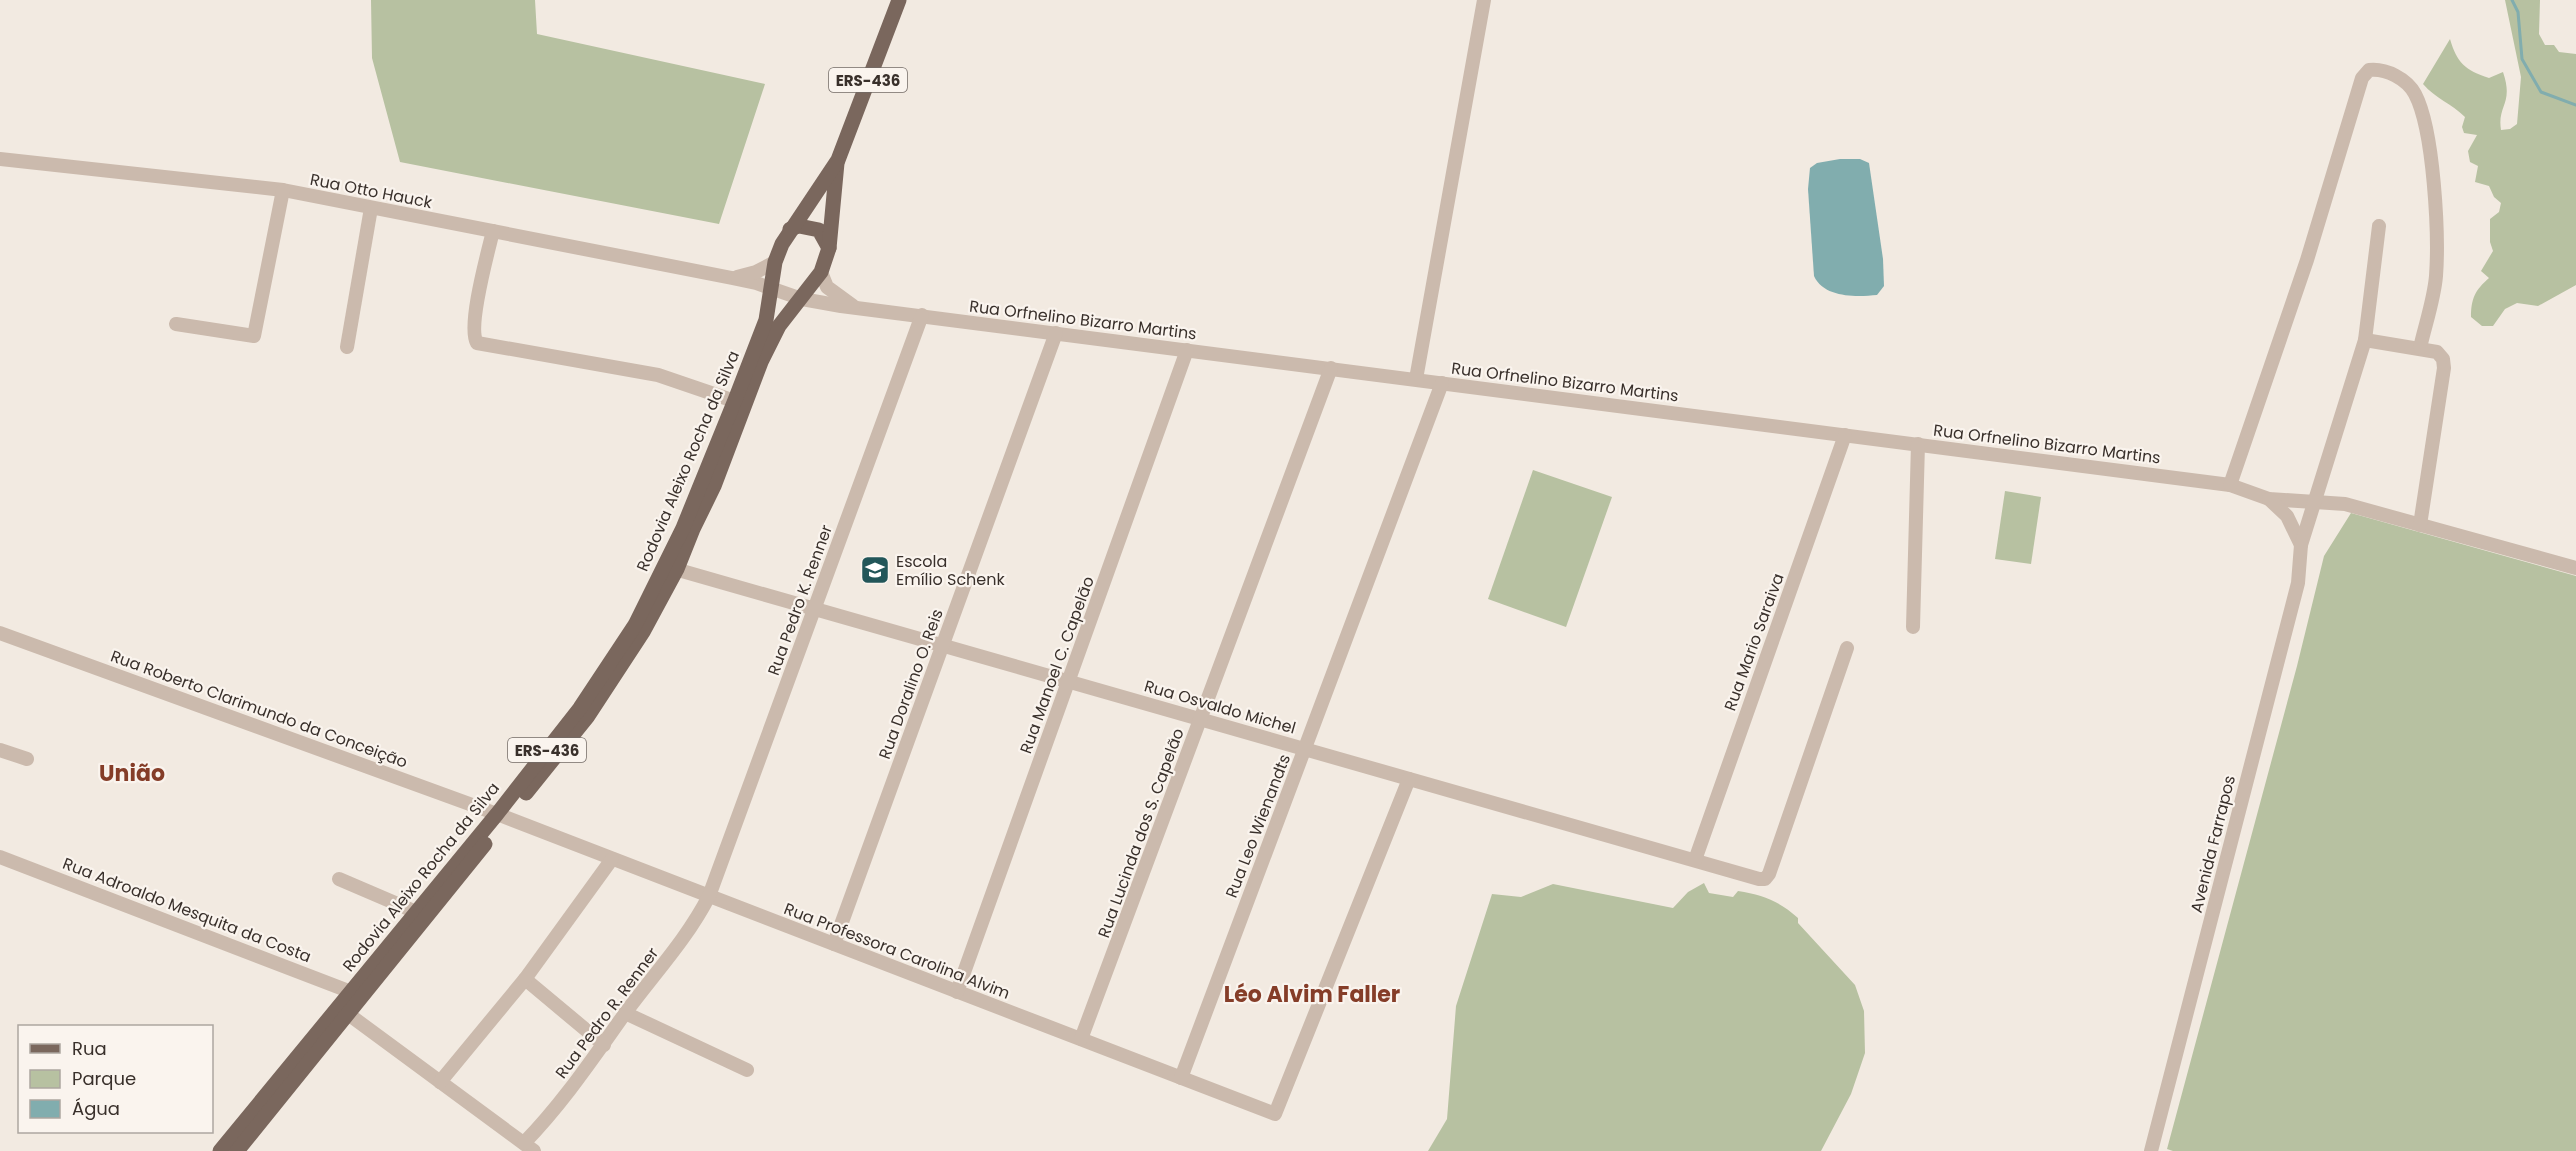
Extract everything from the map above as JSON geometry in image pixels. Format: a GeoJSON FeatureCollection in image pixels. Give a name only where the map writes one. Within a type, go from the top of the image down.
{"type":"FeatureCollection","features":[{"type":"Feature","properties":{"kind":"main road","name":"Rodovia Aleixo Rocha da Silva"},"geometry":{"type":"LineString","coordinates":[[357,993],[416,912],[588,716],[644,632],[672,568],[714,486],[766,320],[773,289],[775,262],[790,230],[838,160],[898,0]]}},
{"type":"Feature","properties":{"kind":"main road","name":"Rodovia Aleixo Rocha da Silva"},"geometry":{"type":"LineString","coordinates":[[739,402],[779,326],[821,272],[829,248],[838,160]]}},
{"type":"Feature","properties":{"kind":"main road"},"geometry":{"type":"LineString","coordinates":[[790,230],[799,226],[819,230],[829,248]]}},
{"type":"Feature","properties":{"kind":"main road","name":"Rodovia Aleixo Rocha da Silva"},"geometry":{"type":"LineString","coordinates":[[220,1151],[343,1010],[501,816]]}},
{"type":"Feature","properties":{"kind":"main road","name":"Rodovia Aleixo Rocha da Silva"},"geometry":{"type":"LineString","coordinates":[[237,1151],[343,1010]]}},
{"type":"Feature","properties":{"kind":"street"},"geometry":{"type":"LineString","coordinates":[[1416,379],[1484,0]]}},
{"type":"Feature","properties":{"kind":"street"},"geometry":{"type":"LineString","coordinates":[[2230,485],[2307,260],[2362,78],[2369,70],[2393,74],[2407,84],[2415,93],[2427,127],[2437,241],[2436,279],[2420,348]]}},
{"type":"Feature","properties":{"kind":"street","name":"Rua Otto Hauck"},"geometry":{"type":"LineString","coordinates":[[0,159],[283,190],[732,278]]}},
{"type":"Feature","properties":{"kind":"street"},"geometry":{"type":"LineString","coordinates":[[176,324],[254,336],[283,190]]}},
{"type":"Feature","properties":{"kind":"street"},"geometry":{"type":"LineString","coordinates":[[347,347],[371,207]]}},
{"type":"Feature","properties":{"kind":"street","name":"Avenida Farrapos"},"geometry":{"type":"LineString","coordinates":[[2151,1151],[2298,583],[2301,545],[2317,502],[2365,340],[2379,226]]}},
{"type":"Feature","properties":{"kind":"street"},"geometry":{"type":"LineString","coordinates":[[493,231],[475,319],[474,338],[481,345],[658,375],[739,402]]}},
{"type":"Feature","properties":{"kind":"street"},"geometry":{"type":"LineString","coordinates":[[732,278],[756,272],[775,262]]}},
{"type":"Feature","properties":{"kind":"street","name":"Rua Orfnelino Bizarro Martins"},"geometry":{"type":"LineString","coordinates":[[821,272],[827,287],[855,307]]}},
{"type":"Feature","properties":{"kind":"street","name":"Rua Orfnelino Bizarro Martins"},"geometry":{"type":"LineString","coordinates":[[732,278],[802,299],[855,307],[2230,485],[2269,499]]}},
{"type":"Feature","properties":{"kind":"street","name":"Rua Pedro K. Renner"},"geometry":{"type":"LineString","coordinates":[[709,896],[922,315]]}},
{"type":"Feature","properties":{"kind":"street","name":"Rua Doralino O. Reis"},"geometry":{"type":"LineString","coordinates":[[834,944],[1056,333]]}},
{"type":"Feature","properties":{"kind":"street"},"geometry":{"type":"LineString","coordinates":[[2365,340],[2437,352],[2443,359],[2444,368],[2420,525]]}},
{"type":"Feature","properties":{"kind":"street","name":"Rua Manoel C. Capelão"},"geometry":{"type":"LineString","coordinates":[[957,992],[1187,350]]}},
{"type":"Feature","properties":{"kind":"street","name":"Rua Lucinda dos S. Capelão"},"geometry":{"type":"LineString","coordinates":[[1081,1039],[1331,368]]}},
{"type":"Feature","properties":{"kind":"street","name":"Rua Leo Wienandts"},"geometry":{"type":"LineString","coordinates":[[1181,1078],[1442,382]]}},
{"type":"Feature","properties":{"kind":"street","name":"Rua Mario Saraiva"},"geometry":{"type":"LineString","coordinates":[[1695,860],[1845,435]]}},
{"type":"Feature","properties":{"kind":"street"},"geometry":{"type":"LineString","coordinates":[[1913,627],[1918,444]]}},
{"type":"Feature","properties":{"kind":"street"},"geometry":{"type":"LineString","coordinates":[[2269,499],[2345,504],[2576,568]]}},
{"type":"Feature","properties":{"kind":"street"},"geometry":{"type":"LineString","coordinates":[[2269,499],[2287,516],[2301,545]]}},
{"type":"Feature","properties":{"kind":"street","name":"Rua Osvaldo Michel"},"geometry":{"type":"LineString","coordinates":[[672,568],[1759,879],[1765,879],[1847,648]]}},
{"type":"Feature","properties":{"kind":"street","name":"Rua Roberto Clarimundo da Conceição"},"geometry":{"type":"LineString","coordinates":[[0,633],[501,816]]}},
{"type":"Feature","properties":{"kind":"street"},"geometry":{"type":"LineString","coordinates":[[0,750],[27,759]]}},
{"type":"Feature","properties":{"kind":"street","name":"Rua Professora Carolina Alvim"},"geometry":{"type":"LineString","coordinates":[[501,816],[1275,1114],[1409,778]]}},
{"type":"Feature","properties":{"kind":"street","name":"Rua Adroaldo Mesquita da Costa"},"geometry":{"type":"LineString","coordinates":[[0,857],[357,993]]}},
{"type":"Feature","properties":{"kind":"street"},"geometry":{"type":"LineString","coordinates":[[440,1082],[525,979],[612,859]]}},
{"type":"Feature","properties":{"kind":"street"},"geometry":{"type":"LineString","coordinates":[[339,879],[416,912]]}},
{"type":"Feature","properties":{"kind":"street","name":"Rua Pedro R. Renner"},"geometry":{"type":"LineString","coordinates":[[529,1147],[626,1013],[686,936],[709,896]]}},
{"type":"Feature","properties":{"kind":"street"},"geometry":{"type":"LineString","coordinates":[[525,979],[604,1046]]}},
{"type":"Feature","properties":{"kind":"street"},"geometry":{"type":"LineString","coordinates":[[343,1010],[529,1147]]}},
{"type":"Feature","properties":{"kind":"street"},"geometry":{"type":"LineString","coordinates":[[626,1013],[747,1070]]}},
{"type":"Feature","properties":{"kind":"green space"},"geometry":{"type":"Polygon","coordinates":[[[371,0],[535,0],[537,34],[765,84],[719,224],[400,162],[372,58],[371,0]]]}},
{"type":"Feature","properties":{"kind":"green space"},"geometry":{"type":"Polygon","coordinates":[[[2505,0],[2540,0],[2539,34],[2545,45],[2554,45],[2559,52],[2576,54],[2576,285],[2538,306],[2517,303],[2505,309],[2493,326],[2482,326],[2471,317],[2472,305],[2477,291],[2489,278],[2481,271],[2493,251],[2490,242],[2490,219],[2499,212],[2501,203],[2494,197],[2489,186],[2475,182],[2478,166],[2470,162],[2468,151],[2477,135],[2464,133],[2462,127],[2465,117],[2423,84],[2450,39],[2459,60],[2474,72],[2489,78],[2503,72],[2507,91],[2501,115],[2501,130],[2510,129],[2517,124],[2521,77],[2505,0]]]}},
{"type":"Feature","properties":{"kind":"green space"},"geometry":{"type":"Polygon","coordinates":[[[1533,470],[1612,497],[1566,627],[1488,599],[1533,470]]]}},
{"type":"Feature","properties":{"kind":"green space"},"geometry":{"type":"Polygon","coordinates":[[[2005,491],[2041,497],[2031,564],[1995,559],[2005,491]]]}},
{"type":"Feature","properties":{"kind":"green space"},"geometry":{"type":"Polygon","coordinates":[[[2351,513],[2576,576],[2576,1151],[2173,1151],[2167,1149],[2297,666],[2324,556],[2351,513]]]}},
{"type":"Feature","properties":{"kind":"green space"},"geometry":{"type":"Polygon","coordinates":[[[1704,883],[1709,893],[1733,897],[1738,891],[1763,897],[1784,907],[1798,918],[1798,923],[1855,985],[1864,1011],[1865,1053],[1851,1094],[1821,1151],[1428,1151],[1447,1119],[1456,1006],[1492,894],[1521,897],[1553,884],[1673,908],[1688,892],[1704,883]]]}},
{"type":"Feature","properties":{"kind":"water"},"geometry":{"type":"Polygon","coordinates":[[[1840,159],[1860,159],[1869,163],[1883,259],[1884,286],[1877,295],[1850,296],[1833,292],[1825,289],[1814,276],[1808,189],[1810,168],[1817,163],[1840,159]]]}},
{"type":"Feature","properties":{"kind":"waterway"},"geometry":{"type":"LineString","coordinates":[[2512,0],[2518,12],[2522,59],[2541,92],[2576,105]]}},
{"type":"Feature","properties":{"kind":"place","name":"Escola Emílio Schenk"},"geometry":{"type":"Point","coordinates":[875,570]}},
{"type":"Feature","properties":{"kind":"district","name":"União"},"geometry":{"type":"Point","coordinates":[132,773]}},
{"type":"Feature","properties":{"kind":"district","name":"Léo Alvim Faller"},"geometry":{"type":"Point","coordinates":[1312,994]}}]}
